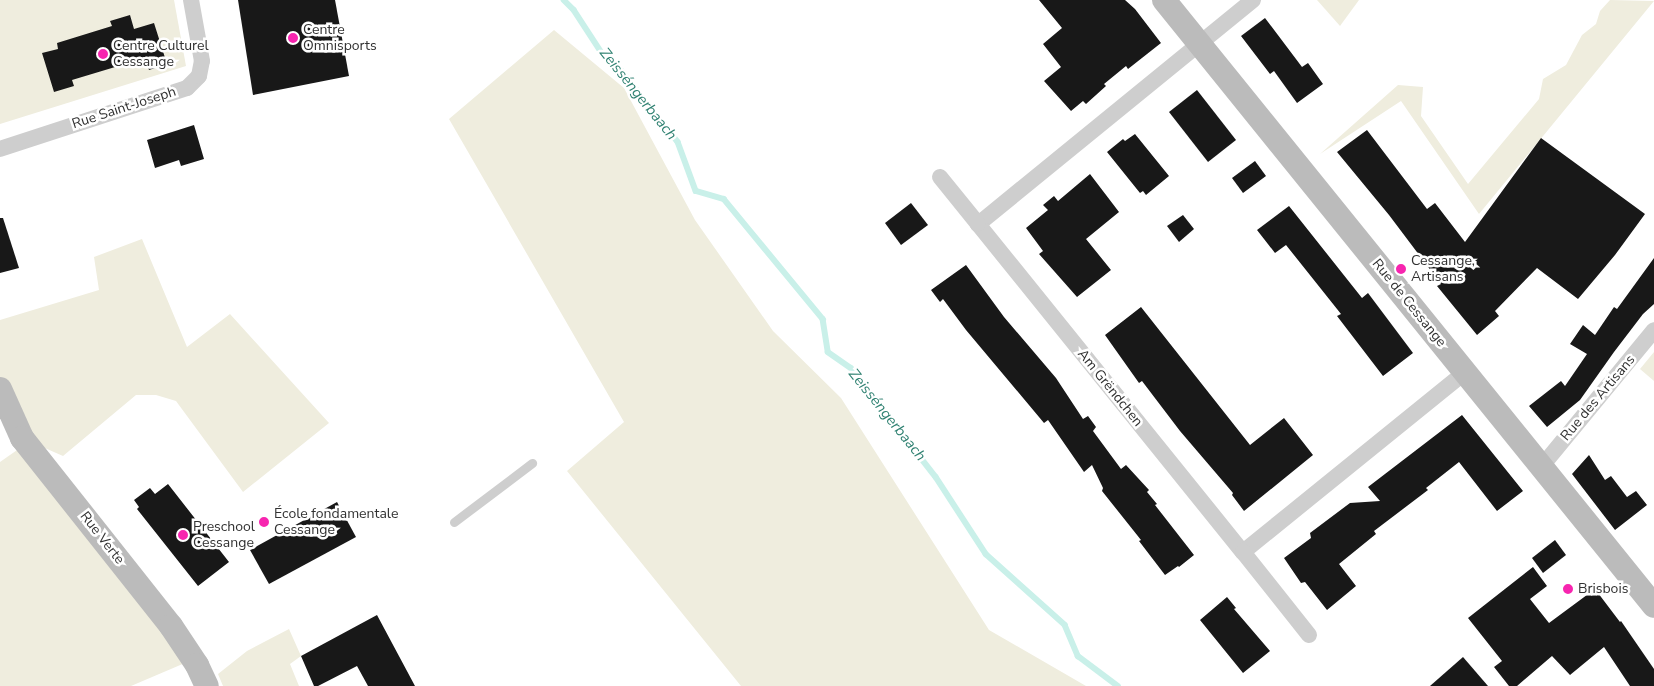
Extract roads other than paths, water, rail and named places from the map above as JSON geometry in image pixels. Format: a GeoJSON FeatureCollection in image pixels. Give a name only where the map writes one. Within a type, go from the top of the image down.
{"type":"FeatureCollection","features":[{"type":"Feature","properties":{"kind":"main road","name":"Rue de Cessange"},"geometry":{"type":"LineString","coordinates":[[1164,0],[1654,606]]}},
{"type":"Feature","properties":{"kind":"main road","name":"Rue Verte"},"geometry":{"type":"LineString","coordinates":[[0,389],[22,438],[171,626],[197,664],[207,686]]}},
{"type":"Feature","properties":{"kind":"street","name":"Rue Saint-Joseph"},"geometry":{"type":"LineString","coordinates":[[0,149],[187,88],[199,76],[202,61],[191,0]]}},
{"type":"Feature","properties":{"kind":"street"},"geometry":{"type":"LineString","coordinates":[[978,224],[1253,0]]}},
{"type":"Feature","properties":{"kind":"street","name":"Am Grëndchen"},"geometry":{"type":"LineString","coordinates":[[940,177],[1309,635]]}},
{"type":"Feature","properties":{"kind":"street","name":"Rue des Artisans"},"geometry":{"type":"LineString","coordinates":[[1542,466],[1654,330]]}},
{"type":"Feature","properties":{"kind":"street"},"geometry":{"type":"LineString","coordinates":[[1243,552],[1466,372]]}},
{"type":"Feature","properties":{"kind":"lane"},"geometry":{"type":"LineString","coordinates":[[454,522],[532,463]]}},
{"type":"Feature","properties":{"kind":"waterway","name":"Zeisséngerbaach"},"geometry":{"type":"LineString","coordinates":[[564,0],[574,10],[604,56],[617,65],[678,142],[696,191],[724,199],[823,319],[828,352],[851,368],[936,477],[986,554],[1065,625],[1078,656],[1118,686]]}},
{"type":"Feature","properties":{"kind":"place","name":"Centre Omnisports"},"geometry":{"type":"Point","coordinates":[293,38]}},
{"type":"Feature","properties":{"kind":"place","name":"Centre Culturel Cessange"},"geometry":{"type":"Point","coordinates":[103,54]}},
{"type":"Feature","properties":{"kind":"place","name":"Cessange, Artisans"},"geometry":{"type":"Point","coordinates":[1401,269]}},
{"type":"Feature","properties":{"kind":"place","name":"École fondamentale Cessange"},"geometry":{"type":"Point","coordinates":[264,522]}},
{"type":"Feature","properties":{"kind":"place","name":"Preschool Cessange"},"geometry":{"type":"Point","coordinates":[183,535]}},
{"type":"Feature","properties":{"kind":"place","name":"Brisbois"},"geometry":{"type":"Point","coordinates":[1568,589]}}]}
